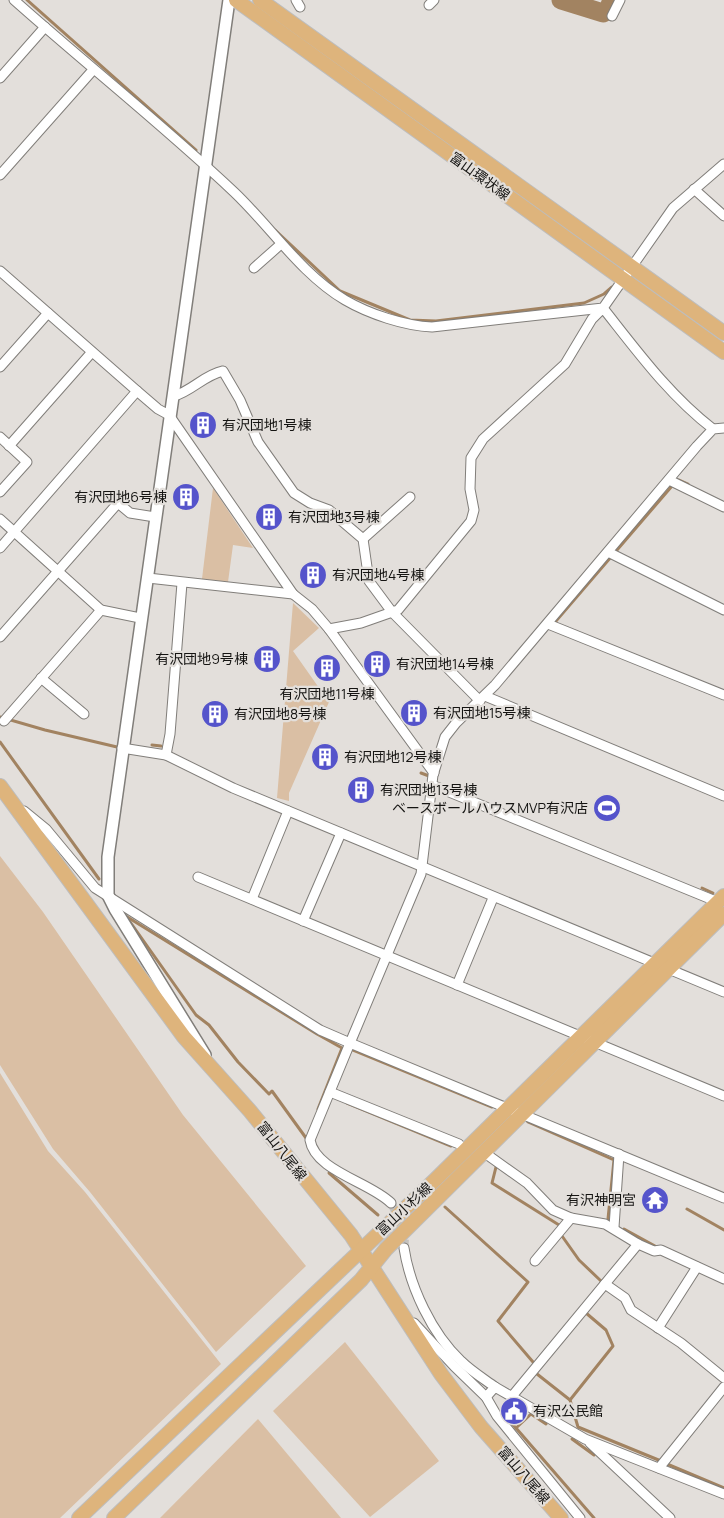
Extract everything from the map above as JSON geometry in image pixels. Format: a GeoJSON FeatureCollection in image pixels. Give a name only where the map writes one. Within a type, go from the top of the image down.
{"type":"FeatureCollection","features":[{"type":"Feature","properties":{"kind":"main road","name":"富山環状線"},"geometry":{"type":"LineString","coordinates":[[236,0],[724,352]]}},
{"type":"Feature","properties":{"kind":"main road","name":"富山環状線"},"geometry":{"type":"LineString","coordinates":[[260,0],[724,333]]}},
{"type":"Feature","properties":{"kind":"main road","name":"富山八尾線"},"geometry":{"type":"LineString","coordinates":[[0,786],[178,1030],[250,1111],[360,1249],[440,1374],[481,1428],[561,1518]]}},
{"type":"Feature","properties":{"kind":"main road","name":"富山小杉線"},"geometry":{"type":"LineString","coordinates":[[79,1518],[508,1108],[654,963],[722,904]]}},
{"type":"Feature","properties":{"kind":"main road","name":"富山小杉線"},"geometry":{"type":"LineString","coordinates":[[114,1518],[360,1280],[386,1249],[595,1043],[667,968],[722,904]]}},
{"type":"Feature","properties":{"kind":"street"},"geometry":{"type":"LineString","coordinates":[[14,0],[93,70],[102,74],[205,165],[245,202],[281,244],[330,290],[347,301],[409,326],[432,327],[603,308]]}},
{"type":"Feature","properties":{"kind":"street"},"geometry":{"type":"LineString","coordinates":[[214,1069],[128,933],[108,895],[108,857],[140,618],[148,578],[169,415],[174,396],[229,0]]}},
{"type":"Feature","properties":{"kind":"street"},"geometry":{"type":"LineString","coordinates":[[612,16],[620,0]]}},
{"type":"Feature","properties":{"kind":"street"},"geometry":{"type":"LineString","coordinates":[[0,78],[45,27]]}},
{"type":"Feature","properties":{"kind":"street"},"geometry":{"type":"LineString","coordinates":[[0,175],[93,70]]}},
{"type":"Feature","properties":{"kind":"street"},"geometry":{"type":"LineString","coordinates":[[329,629],[362,624],[398,610],[471,521],[474,510],[470,489],[471,458],[483,439],[564,364],[592,319],[603,308],[673,208],[724,164]]}},
{"type":"Feature","properties":{"kind":"street"},"geometry":{"type":"LineString","coordinates":[[694,189],[724,216]]}},
{"type":"Feature","properties":{"kind":"street"},"geometry":{"type":"LineString","coordinates":[[254,268],[281,244]]}},
{"type":"Feature","properties":{"kind":"street"},"geometry":{"type":"LineString","coordinates":[[1,273],[158,410],[169,415],[293,594],[312,609],[329,629],[434,773]]}},
{"type":"Feature","properties":{"kind":"street"},"geometry":{"type":"LineString","coordinates":[[603,308],[664,384],[687,409],[713,429],[724,428]]}},
{"type":"Feature","properties":{"kind":"street"},"geometry":{"type":"LineString","coordinates":[[0,367],[48,313]]}},
{"type":"Feature","properties":{"kind":"street"},"geometry":{"type":"LineString","coordinates":[[9,446],[92,352]]}},
{"type":"Feature","properties":{"kind":"street"},"geometry":{"type":"LineString","coordinates":[[174,396],[182,394],[213,373],[223,371],[240,400],[258,442],[294,493],[310,504],[328,510],[363,539],[369,581],[392,612],[483,699],[724,796]]}},
{"type":"Feature","properties":{"kind":"street"},"geometry":{"type":"LineString","coordinates":[[0,548],[137,391]]}},
{"type":"Feature","properties":{"kind":"street"},"geometry":{"type":"LineString","coordinates":[[391,1203],[370,1187],[329,1166],[311,1148],[310,1140],[421,874],[420,866],[434,773],[445,737],[456,723],[483,699],[713,429]]}},
{"type":"Feature","properties":{"kind":"street"},"geometry":{"type":"LineString","coordinates":[[0,437],[27,462],[0,492]]}},
{"type":"Feature","properties":{"kind":"street"},"geometry":{"type":"LineString","coordinates":[[669,480],[724,507]]}},
{"type":"Feature","properties":{"kind":"street"},"geometry":{"type":"LineString","coordinates":[[363,539],[410,497]]}},
{"type":"Feature","properties":{"kind":"street"},"geometry":{"type":"LineString","coordinates":[[0,637],[118,503],[130,513],[155,517]]}},
{"type":"Feature","properties":{"kind":"street"},"geometry":{"type":"LineString","coordinates":[[0,519],[60,571],[101,610],[140,618]]}},
{"type":"Feature","properties":{"kind":"street"},"geometry":{"type":"LineString","coordinates":[[608,552],[724,610]]}},
{"type":"Feature","properties":{"kind":"street"},"geometry":{"type":"LineString","coordinates":[[148,578],[293,594]]}},
{"type":"Feature","properties":{"kind":"street"},"geometry":{"type":"LineString","coordinates":[[166,755],[170,734],[182,583]]}},
{"type":"Feature","properties":{"kind":"street"},"geometry":{"type":"LineString","coordinates":[[4,721],[101,610]]}},
{"type":"Feature","properties":{"kind":"street"},"geometry":{"type":"LineString","coordinates":[[548,624],[724,695]]}},
{"type":"Feature","properties":{"kind":"street"},"geometry":{"type":"LineString","coordinates":[[42,678],[84,714]]}},
{"type":"Feature","properties":{"kind":"street"},"geometry":{"type":"LineString","coordinates":[[122,748],[166,755],[209,777],[288,811],[493,898],[724,992]]}},
{"type":"Feature","properties":{"kind":"street"},"geometry":{"type":"LineString","coordinates":[[432,785],[722,904]]}},
{"type":"Feature","properties":{"kind":"street"},"geometry":{"type":"LineString","coordinates":[[9,799],[46,829],[95,888],[320,1030],[724,1198]]}},
{"type":"Feature","properties":{"kind":"street"},"geometry":{"type":"LineString","coordinates":[[252,899],[288,811]]}},
{"type":"Feature","properties":{"kind":"street"},"geometry":{"type":"LineString","coordinates":[[303,920],[341,833]]}},
{"type":"Feature","properties":{"kind":"street"},"geometry":{"type":"LineString","coordinates":[[198,877],[724,1096]]}},
{"type":"Feature","properties":{"kind":"street"},"geometry":{"type":"LineString","coordinates":[[457,985],[493,898]]}},
{"type":"Feature","properties":{"kind":"street"},"geometry":{"type":"LineString","coordinates":[[330,1092],[459,1144]]}},
{"type":"Feature","properties":{"kind":"street"},"geometry":{"type":"LineString","coordinates":[[614,1227],[619,1154]]}},
{"type":"Feature","properties":{"kind":"street"},"geometry":{"type":"LineString","coordinates":[[489,1156],[527,1183],[545,1204],[571,1218],[596,1221],[614,1227],[638,1244],[654,1251],[661,1250],[724,1279]]}},
{"type":"Feature","properties":{"kind":"street"},"geometry":{"type":"LineString","coordinates":[[535,1261],[571,1218]]}},
{"type":"Feature","properties":{"kind":"street"},"geometry":{"type":"LineString","coordinates":[[513,1395],[638,1244]]}},
{"type":"Feature","properties":{"kind":"street"},"geometry":{"type":"LineString","coordinates":[[404,1248],[419,1295],[434,1327],[460,1361],[495,1386],[585,1439],[724,1494]]}},
{"type":"Feature","properties":{"kind":"street"},"geometry":{"type":"LineString","coordinates":[[658,1328],[697,1267]]}},
{"type":"Feature","properties":{"kind":"street"},"geometry":{"type":"LineString","coordinates":[[605,1284],[625,1298],[631,1310],[681,1343],[724,1378]]}},
{"type":"Feature","properties":{"kind":"street"},"geometry":{"type":"LineString","coordinates":[[391,1297],[454,1366],[486,1397],[497,1416],[580,1518]]}},
{"type":"Feature","properties":{"kind":"street"},"geometry":{"type":"LineString","coordinates":[[486,1397],[495,1386]]}},
{"type":"Feature","properties":{"kind":"street"},"geometry":{"type":"LineString","coordinates":[[659,1468],[724,1387]]}},
{"type":"Feature","properties":{"kind":"street"},"geometry":{"type":"LineString","coordinates":[[585,1439],[670,1518]]}},
{"type":"Feature","properties":{"kind":"shaded area"},"geometry":{"type":"Polygon","coordinates":[[[213,488],[253,548],[233,545],[228,582],[202,579],[213,488]]]}},
{"type":"Feature","properties":{"kind":"shaded area"},"geometry":{"type":"Polygon","coordinates":[[[293,603],[319,628],[293,651],[329,702],[289,793],[289,801],[277,798],[293,603]]]}},
{"type":"Feature","properties":{"kind":"shaded area"},"geometry":{"type":"Polygon","coordinates":[[[0,856],[43,912],[183,1115],[306,1266],[216,1352],[90,1192],[53,1149],[0,1065],[0,856]]]}},
{"type":"Feature","properties":{"kind":"shaded area"},"geometry":{"type":"Polygon","coordinates":[[[0,1073],[48,1151],[85,1192],[221,1364],[60,1518],[0,1518],[0,1073]]]}},
{"type":"Feature","properties":{"kind":"shaded area"},"geometry":{"type":"Polygon","coordinates":[[[345,1342],[439,1461],[370,1517],[273,1411],[345,1342]]]}},
{"type":"Feature","properties":{"kind":"shaded area"},"geometry":{"type":"Polygon","coordinates":[[[258,1419],[341,1518],[160,1518],[258,1419]]]}},
{"type":"Feature","properties":{"kind":"waterway"},"geometry":{"type":"LineString","coordinates":[[27,0],[196,150]]}},
{"type":"Feature","properties":{"kind":"waterway"},"geometry":{"type":"LineString","coordinates":[[561,0],[603,13],[608,10],[612,0]]}},
{"type":"Feature","properties":{"kind":"waterway"},"geometry":{"type":"LineString","coordinates":[[275,230],[340,291],[410,320],[436,321],[584,303],[604,294],[612,287]]}},
{"type":"Feature","properties":{"kind":"waterway"},"geometry":{"type":"LineString","coordinates":[[556,621],[672,486],[679,480],[688,484]]}},
{"type":"Feature","properties":{"kind":"waterway"},"geometry":{"type":"LineString","coordinates":[[0,717],[117,747]]}},
{"type":"Feature","properties":{"kind":"waterway"},"geometry":{"type":"LineString","coordinates":[[0,742],[99,879]]}},
{"type":"Feature","properties":{"kind":"waterway"},"geometry":{"type":"LineString","coordinates":[[152,745],[161,746]]}},
{"type":"Feature","properties":{"kind":"waterway"},"geometry":{"type":"LineString","coordinates":[[421,773],[429,776]]}},
{"type":"Feature","properties":{"kind":"waterway"},"geometry":{"type":"LineString","coordinates":[[702,888],[713,893]]}},
{"type":"Feature","properties":{"kind":"waterway"},"geometry":{"type":"LineString","coordinates":[[124,915],[342,1048],[318,1109]]}},
{"type":"Feature","properties":{"kind":"waterway"},"geometry":{"type":"LineString","coordinates":[[128,919],[196,1015],[209,1025],[238,1062],[269,1094],[272,1091],[306,1138]]}},
{"type":"Feature","properties":{"kind":"waterway"},"geometry":{"type":"LineString","coordinates":[[353,1050],[492,1107]]}},
{"type":"Feature","properties":{"kind":"waterway"},"geometry":{"type":"LineString","coordinates":[[347,1103],[451,1146]]}},
{"type":"Feature","properties":{"kind":"waterway"},"geometry":{"type":"LineString","coordinates":[[528,1122],[614,1160],[608,1219]]}},
{"type":"Feature","properties":{"kind":"waterway"},"geometry":{"type":"LineString","coordinates":[[496,1167],[492,1183],[559,1225]]}},
{"type":"Feature","properties":{"kind":"waterway"},"geometry":{"type":"LineString","coordinates":[[329,1173],[378,1215]]}},
{"type":"Feature","properties":{"kind":"waterway"},"geometry":{"type":"LineString","coordinates":[[445,1207],[528,1282],[498,1321],[533,1362]]}},
{"type":"Feature","properties":{"kind":"waterway"},"geometry":{"type":"LineString","coordinates":[[687,1209],[724,1230]]}},
{"type":"Feature","properties":{"kind":"waterway"},"geometry":{"type":"LineString","coordinates":[[624,1229],[655,1246]]}},
{"type":"Feature","properties":{"kind":"waterway"},"geometry":{"type":"LineString","coordinates":[[562,1236],[579,1260],[601,1281]]}},
{"type":"Feature","properties":{"kind":"waterway"},"geometry":{"type":"LineString","coordinates":[[570,1400],[613,1346],[606,1330],[586,1313]]}},
{"type":"Feature","properties":{"kind":"waterway"},"geometry":{"type":"LineString","coordinates":[[537,1374],[570,1400],[578,1427],[661,1461]]}},
{"type":"Feature","properties":{"kind":"waterway"},"geometry":{"type":"LineString","coordinates":[[503,1414],[516,1428],[531,1414],[546,1424]]}},
{"type":"Feature","properties":{"kind":"waterway"},"geometry":{"type":"LineString","coordinates":[[516,1428],[594,1518]]}},
{"type":"Feature","properties":{"kind":"waterway"},"geometry":{"type":"LineString","coordinates":[[572,1439],[594,1455]]}},
{"type":"Feature","properties":{"kind":"waterway"},"geometry":{"type":"LineString","coordinates":[[667,1464],[724,1488]]}},
{"type":"Feature","properties":{"kind":"tunnel"},"geometry":{"type":"LineString","coordinates":[[391,1203],[405,1226],[404,1248]]}},
{"type":"Feature","properties":{"kind":"place","name":"有沢団地1号棟"},"geometry":{"type":"Point","coordinates":[203,425]}},
{"type":"Feature","properties":{"kind":"place","name":"有沢団地6号棟"},"geometry":{"type":"Point","coordinates":[186,497]}},
{"type":"Feature","properties":{"kind":"place","name":"有沢団地3号棟"},"geometry":{"type":"Point","coordinates":[269,517]}},
{"type":"Feature","properties":{"kind":"place","name":"有沢団地4号棟"},"geometry":{"type":"Point","coordinates":[313,575]}},
{"type":"Feature","properties":{"kind":"place","name":"有沢団地9号棟"},"geometry":{"type":"Point","coordinates":[267,659]}},
{"type":"Feature","properties":{"kind":"place","name":"有沢団地14号棟"},"geometry":{"type":"Point","coordinates":[377,664]}},
{"type":"Feature","properties":{"kind":"place","name":"有沢団地11号棟"},"geometry":{"type":"Point","coordinates":[327,668]}},
{"type":"Feature","properties":{"kind":"place","name":"有沢団地15号棟"},"geometry":{"type":"Point","coordinates":[414,713]}},
{"type":"Feature","properties":{"kind":"place","name":"有沢団地8号棟"},"geometry":{"type":"Point","coordinates":[215,714]}},
{"type":"Feature","properties":{"kind":"place","name":"有沢団地12号棟"},"geometry":{"type":"Point","coordinates":[325,757]}},
{"type":"Feature","properties":{"kind":"place","name":"有沢団地13号棟"},"geometry":{"type":"Point","coordinates":[361,790]}},
{"type":"Feature","properties":{"kind":"place","name":"ベースボールハウスMVP有沢店"},"geometry":{"type":"Point","coordinates":[607,808]}},
{"type":"Feature","properties":{"kind":"place","name":"有沢神明宮"},"geometry":{"type":"Point","coordinates":[655,1200]}},
{"type":"Feature","properties":{"kind":"place","name":"有沢公民館"},"geometry":{"type":"Point","coordinates":[514,1411]}}]}
